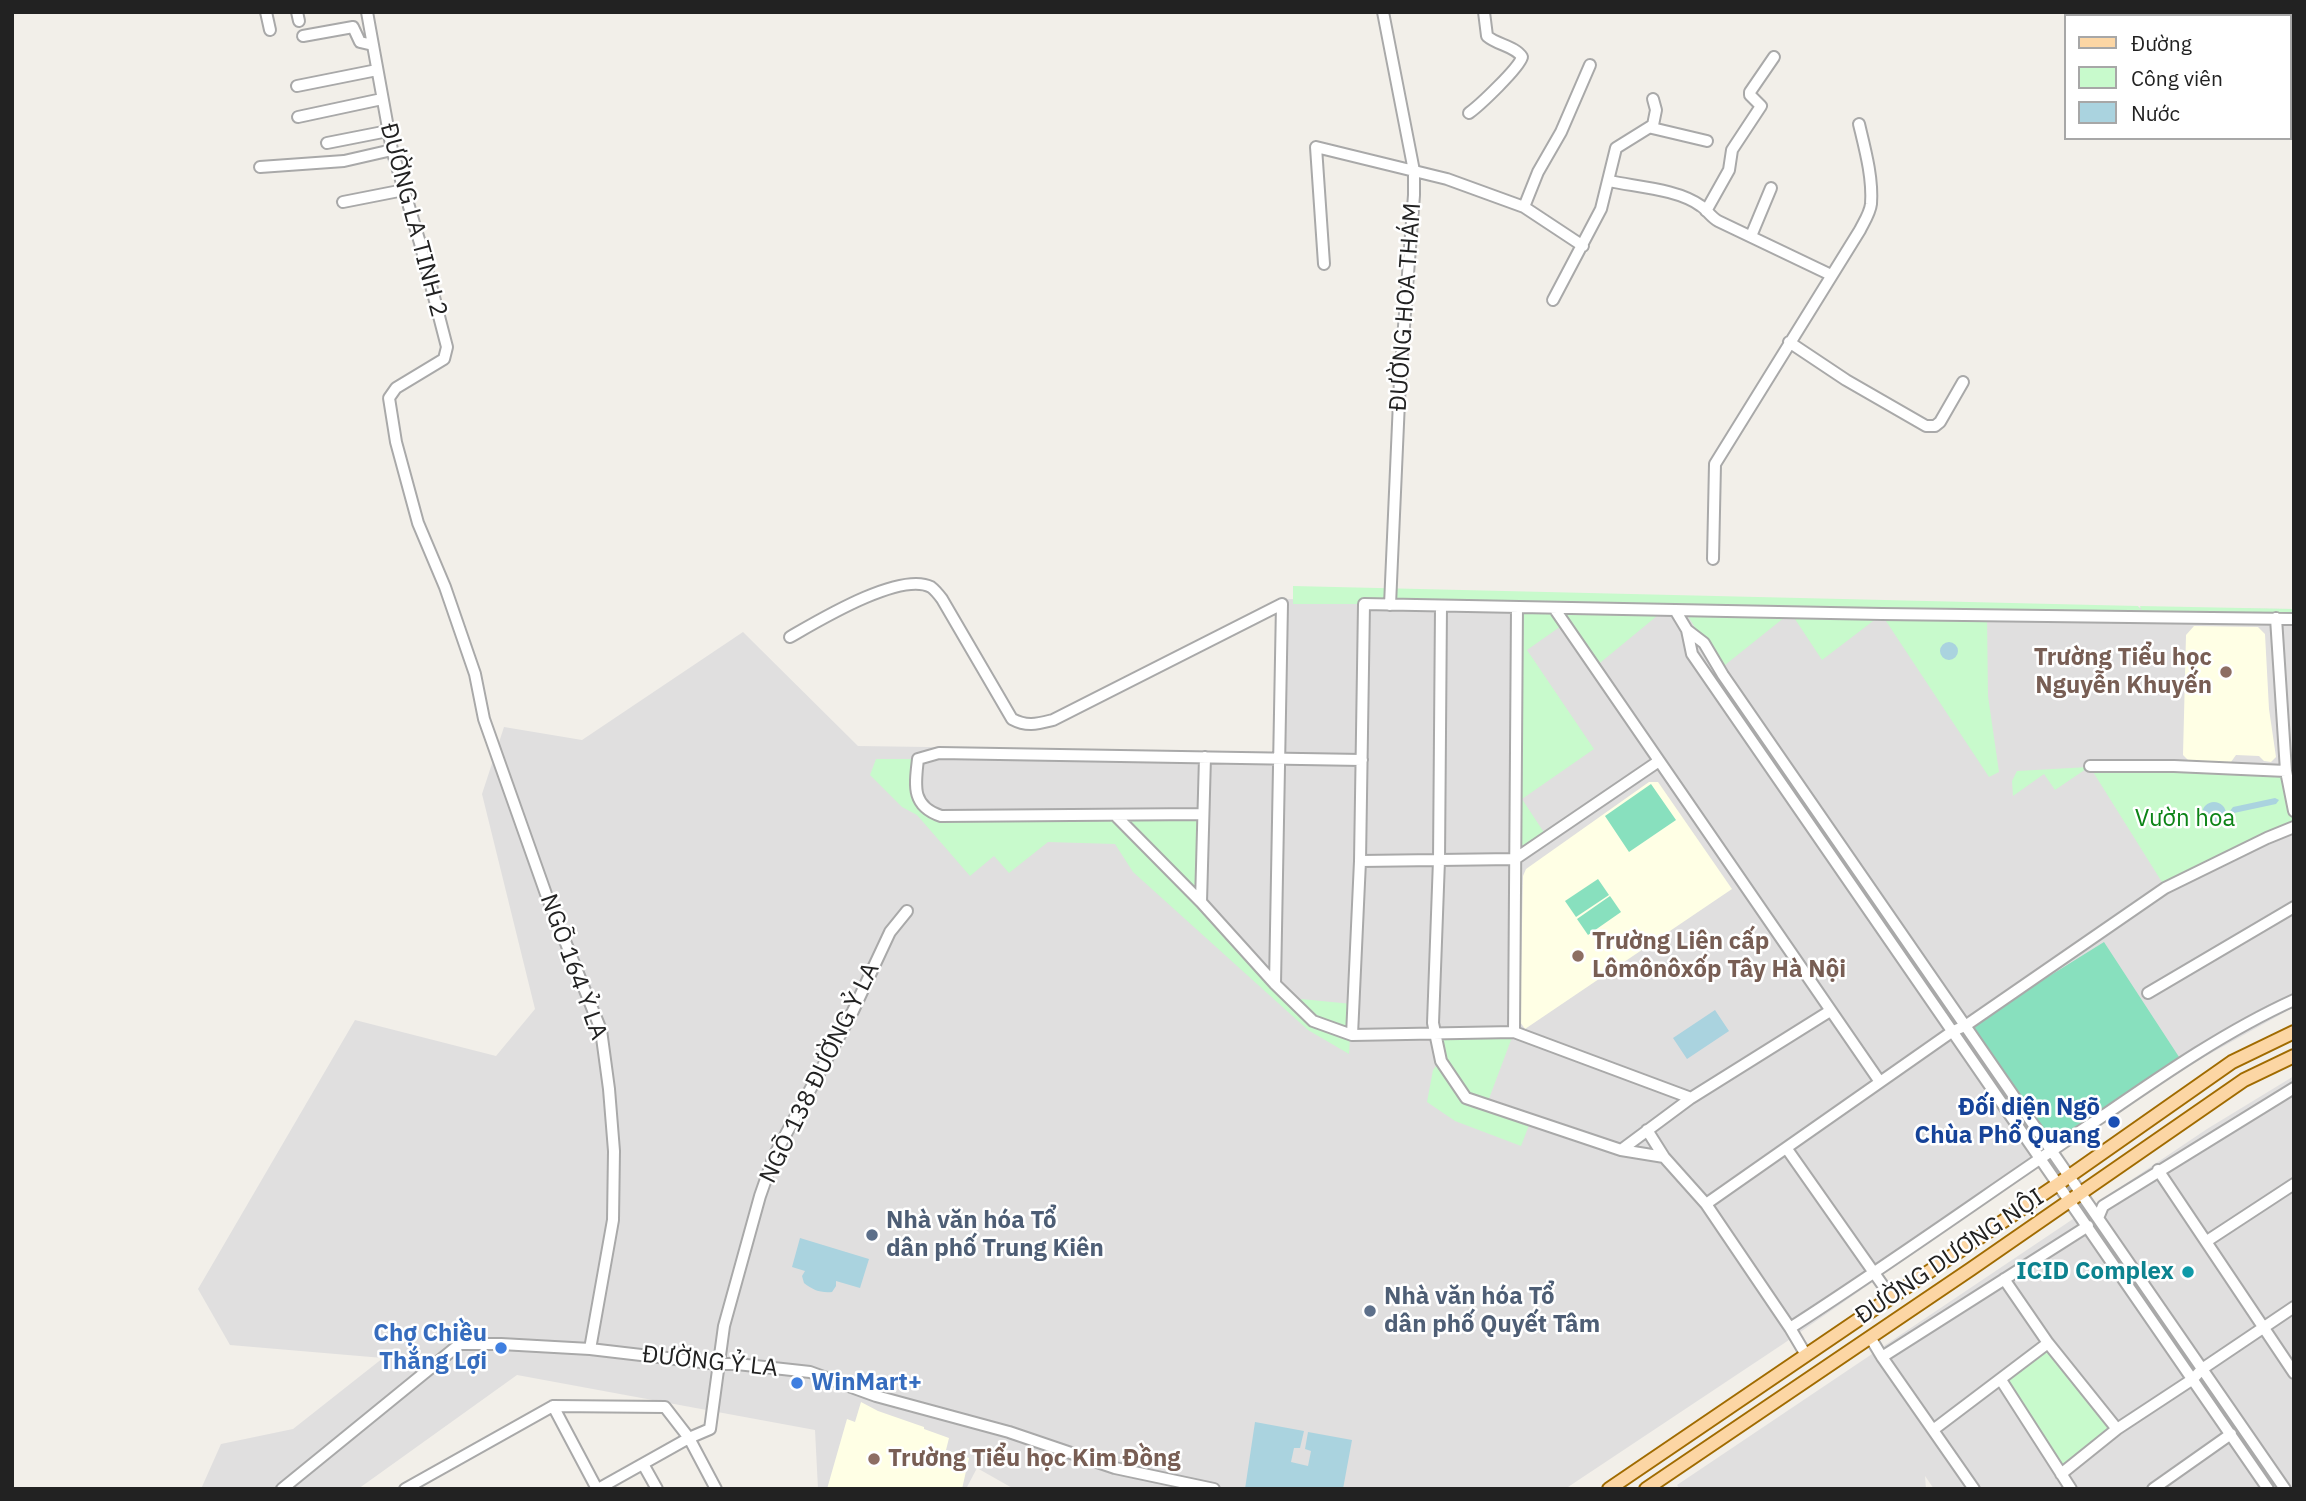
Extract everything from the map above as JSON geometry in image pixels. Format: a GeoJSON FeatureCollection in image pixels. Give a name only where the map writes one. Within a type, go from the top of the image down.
{"type":"FeatureCollection","features":[{"type":"Feature","properties":{"kind":"main road","name":"ĐƯỜNG DƯƠNG NỘI"},"geometry":{"type":"LineString","coordinates":[[1609,1489],[2069,1177],[2232,1062],[2294,1031]]}},
{"type":"Feature","properties":{"kind":"main road","name":"ĐƯỜNG DƯƠNG NỘI"},"geometry":{"type":"LineString","coordinates":[[1646,1489],[2244,1080],[2294,1056]]}},
{"type":"Feature","properties":{"kind":"street"},"geometry":{"type":"LineString","coordinates":[[266,12],[270,30]]}},
{"type":"Feature","properties":{"kind":"street","name":"ĐƯỜNG LA TINH 2"},"geometry":{"type":"LineString","coordinates":[[367,12],[392,150],[447,348],[444,359],[396,388],[389,398]]}},
{"type":"Feature","properties":{"kind":"street","name":"ĐƯỜNG HOA THÁM"},"geometry":{"type":"LineString","coordinates":[[1383,12],[1414,171],[1400,379],[1390,605]]}},
{"type":"Feature","properties":{"kind":"street"},"geometry":{"type":"LineString","coordinates":[[1469,113],[1483,103],[1522,61],[1520,53],[1487,36],[1484,12]]}},
{"type":"Feature","properties":{"kind":"street"},"geometry":{"type":"LineString","coordinates":[[303,36],[353,27],[359,42],[373,45]]}},
{"type":"Feature","properties":{"kind":"street"},"geometry":{"type":"LineString","coordinates":[[1706,211],[1729,170],[1732,150],[1760,108],[1761,105],[1750,92],[1774,57]]}},
{"type":"Feature","properties":{"kind":"street"},"geometry":{"type":"LineString","coordinates":[[1524,207],[1590,65]]}},
{"type":"Feature","properties":{"kind":"street"},"geometry":{"type":"LineString","coordinates":[[297,86],[377,70]]}},
{"type":"Feature","properties":{"kind":"street"},"geometry":{"type":"LineString","coordinates":[[298,117],[382,99]]}},
{"type":"Feature","properties":{"kind":"street"},"geometry":{"type":"LineString","coordinates":[[1652,128],[1656,110],[1653,99]]}},
{"type":"Feature","properties":{"kind":"street"},"geometry":{"type":"LineString","coordinates":[[1713,559],[1714,466],[1860,230],[1871,206],[1866,153],[1859,124]]}},
{"type":"Feature","properties":{"kind":"street"},"geometry":{"type":"LineString","coordinates":[[1553,300],[1601,209],[1618,146],[1652,128],[1707,141]]}},
{"type":"Feature","properties":{"kind":"street"},"geometry":{"type":"LineString","coordinates":[[327,143],[388,131]]}},
{"type":"Feature","properties":{"kind":"street"},"geometry":{"type":"LineString","coordinates":[[1324,264],[1316,147],[1447,179],[1524,207],[1583,246]]}},
{"type":"Feature","properties":{"kind":"street"},"geometry":{"type":"LineString","coordinates":[[260,167],[344,161],[392,150]]}},
{"type":"Feature","properties":{"kind":"street"},"geometry":{"type":"LineString","coordinates":[[1609,181],[1674,194],[1700,205],[1718,221],[1831,275]]}},
{"type":"Feature","properties":{"kind":"street"},"geometry":{"type":"LineString","coordinates":[[1751,236],[1771,188]]}},
{"type":"Feature","properties":{"kind":"street"},"geometry":{"type":"LineString","coordinates":[[343,202],[404,190]]}},
{"type":"Feature","properties":{"kind":"street"},"geometry":{"type":"LineString","coordinates":[[1789,342],[1846,380],[1926,426],[1932,427],[1940,422],[1963,382]]}},
{"type":"Feature","properties":{"kind":"street","name":"NGÕ 164 Ỷ LA"},"geometry":{"type":"LineString","coordinates":[[389,398],[396,442],[418,523],[446,587],[475,674],[484,719],[546,894],[601,1030],[614,1151],[613,1220],[590,1349]]}},
{"type":"Feature","properties":{"kind":"street"},"geometry":{"type":"LineString","coordinates":[[790,637],[867,597],[897,586],[918,584],[931,587],[942,599],[1012,719],[1022,724],[1036,725],[1053,720],[1282,604],[1275,984]]}},
{"type":"Feature","properties":{"kind":"street"},"geometry":{"type":"LineString","coordinates":[[1352,1035],[1360,861],[1364,604],[2294,619]]}},
{"type":"Feature","properties":{"kind":"street"},"geometry":{"type":"LineString","coordinates":[[1441,606],[1439,860],[1433,1015],[1434,1034],[1441,1061],[1466,1098],[1621,1150],[1664,1157]]}},
{"type":"Feature","properties":{"kind":"street"},"geometry":{"type":"LineString","coordinates":[[1514,1032],[1517,607]]}},
{"type":"Feature","properties":{"kind":"street"},"geometry":{"type":"LineString","coordinates":[[1554,608],[1880,1082]]}},
{"type":"Feature","properties":{"kind":"street"},"geometry":{"type":"LineString","coordinates":[[1675,610],[1686,630],[1692,654],[2039,1159],[2058,1184],[2098,1218],[2285,1489]]}},
{"type":"Feature","properties":{"kind":"street"},"geometry":{"type":"LineString","coordinates":[[2276,618],[2286,771],[2294,810]]}},
{"type":"Feature","properties":{"kind":"street"},"geometry":{"type":"LineString","coordinates":[[1686,630],[1704,643],[1723,675],[2052,1150],[2069,1177],[2074,1196],[2088,1226],[2268,1489]]}},
{"type":"Feature","properties":{"kind":"street"},"geometry":{"type":"LineString","coordinates":[[1202,814],[941,816],[928,811],[915,791],[918,759],[939,754],[1362,760]]}},
{"type":"Feature","properties":{"kind":"street"},"geometry":{"type":"LineString","coordinates":[[1201,902],[1205,758]]}},
{"type":"Feature","properties":{"kind":"street"},"geometry":{"type":"LineString","coordinates":[[1360,861],[1515,859],[1659,761]]}},
{"type":"Feature","properties":{"kind":"street"},"geometry":{"type":"LineString","coordinates":[[2090,766],[2174,766],[2286,771]]}},
{"type":"Feature","properties":{"kind":"street"},"geometry":{"type":"LineString","coordinates":[[1115,815],[1313,1021],[1352,1035],[1514,1032],[1691,1098]]}},
{"type":"Feature","properties":{"kind":"street"},"geometry":{"type":"LineString","coordinates":[[1706,1203],[2165,888],[2294,827]]}},
{"type":"Feature","properties":{"kind":"street"},"geometry":{"type":"LineString","coordinates":[[2148,993],[2294,907]]}},
{"type":"Feature","properties":{"kind":"street","name":"NGÕ 138 ĐƯỜNG Ỷ LA"},"geometry":{"type":"LineString","coordinates":[[689,1438],[710,1429],[724,1326],[760,1196],[774,1156],[853,1011],[890,932],[907,911]]}},
{"type":"Feature","properties":{"kind":"street"},"geometry":{"type":"LineString","coordinates":[[1790,1328],[1874,1275],[2189,1058],[2294,1000]]}},
{"type":"Feature","properties":{"kind":"street"},"geometry":{"type":"LineString","coordinates":[[1621,1150],[1691,1098],[1830,1011]]}},
{"type":"Feature","properties":{"kind":"street"},"geometry":{"type":"LineString","coordinates":[[1433,1015],[1451,1034]]}},
{"type":"Feature","properties":{"kind":"street"},"geometry":{"type":"LineString","coordinates":[[2098,1218],[2103,1206],[2294,1088]]}},
{"type":"Feature","properties":{"kind":"street"},"geometry":{"type":"LineString","coordinates":[[1647,1130],[1664,1157],[1706,1203],[1790,1328],[1805,1355]]}},
{"type":"Feature","properties":{"kind":"street"},"geometry":{"type":"LineString","coordinates":[[1787,1149],[1891,1297]]}},
{"type":"Feature","properties":{"kind":"street"},"geometry":{"type":"LineString","coordinates":[[2158,1170],[2294,1373]]}},
{"type":"Feature","properties":{"kind":"street"},"geometry":{"type":"LineString","coordinates":[[2207,1241],[2294,1184]]}},
{"type":"Feature","properties":{"kind":"street"},"geometry":{"type":"LineString","coordinates":[[1882,1357],[2088,1226]]}},
{"type":"Feature","properties":{"kind":"street"},"geometry":{"type":"LineString","coordinates":[[2004,1279],[2048,1343],[2117,1429]]}},
{"type":"Feature","properties":{"kind":"street"},"geometry":{"type":"LineString","coordinates":[[2061,1474],[2117,1429],[2294,1307]]}},
{"type":"Feature","properties":{"kind":"street"},"geometry":{"type":"LineString","coordinates":[[1870,1337],[1974,1489]]}},
{"type":"Feature","properties":{"kind":"street"},"geometry":{"type":"LineString","coordinates":[[1933,1430],[2048,1343]]}},
{"type":"Feature","properties":{"kind":"street","name":"ĐƯỜNG Ỷ LA"},"geometry":{"type":"LineString","coordinates":[[282,1489],[460,1345],[501,1344],[590,1349],[810,1372],[876,1395],[1009,1432],[1115,1468],[1214,1489]]}},
{"type":"Feature","properties":{"kind":"street"},"geometry":{"type":"LineString","coordinates":[[2001,1380],[2071,1489]]}},
{"type":"Feature","properties":{"kind":"street"},"geometry":{"type":"LineString","coordinates":[[553,1406],[598,1489],[689,1438]]}},
{"type":"Feature","properties":{"kind":"street"},"geometry":{"type":"LineString","coordinates":[[405,1489],[553,1406],[665,1407],[689,1438],[716,1489]]}},
{"type":"Feature","properties":{"kind":"street"},"geometry":{"type":"LineString","coordinates":[[2153,1489],[2231,1434]]}},
{"type":"Feature","properties":{"kind":"street"},"geometry":{"type":"LineString","coordinates":[[643,1464],[657,1489]]}},
{"type":"Feature","properties":{"kind":"shaded area"},"geometry":{"type":"Polygon","coordinates":[[[1277,599],[2294,609],[2294,1007],[2170,1076],[1783,1344],[1565,1489],[1014,1489],[977,1468],[966,1489],[818,1489],[815,1430],[517,1375],[358,1489],[201,1489],[221,1444],[293,1429],[383,1358],[230,1345],[198,1289],[355,1020],[496,1056],[535,1009],[482,794],[504,727],[582,740],[743,632],[858,746],[1274,752],[1277,599]]]}},
{"type":"Feature","properties":{"kind":"shaded area","name":"Trường Tiểu học Nguyễn Khuyến"},"geometry":{"type":"Polygon","coordinates":[[[2194,626],[2258,627],[2265,634],[2269,709],[2276,757],[2271,762],[2264,761],[2259,756],[2236,755],[2231,762],[2190,762],[2183,755],[2186,635],[2194,626]]]}},
{"type":"Feature","properties":{"kind":"shaded area","name":"Trường Liên cấp Lômônôxốp Tây Hà Nội"},"geometry":{"type":"Polygon","coordinates":[[[1649,782],[1658,782],[1732,889],[1525,1029],[1520,1022],[1523,876],[1526,869],[1649,782]]]}},
{"type":"Feature","properties":{"kind":"shaded area"},"geometry":{"type":"Polygon","coordinates":[[[2294,1076],[2294,1489],[1934,1489],[1925,1476],[1926,1489],[1680,1489],[1677,1485],[2207,1129],[2294,1076]]]}},
{"type":"Feature","properties":{"kind":"shaded area","name":"Trường Tiểu học Kim Đồng"},"geometry":{"type":"Polygon","coordinates":[[[861,1402],[949,1438],[946,1450],[969,1458],[962,1489],[827,1489],[847,1419],[855,1422],[861,1402]]]}},
{"type":"Feature","properties":{"kind":"green space"},"geometry":{"type":"Polygon","coordinates":[[[1293,586],[2138,606],[2142,612],[2140,606],[2294,609],[2294,619],[1987,615],[1988,696],[1999,772],[1989,777],[1882,615],[1293,604],[1293,586]]]}},
{"type":"Feature","properties":{"kind":"green space"},"geometry":{"type":"Polygon","coordinates":[[[1518,608],[1554,609],[1564,624],[1527,650],[1594,749],[1522,799],[1547,837],[1516,857],[1518,608]]]}},
{"type":"Feature","properties":{"kind":"green space"},"geometry":{"type":"Polygon","coordinates":[[[1556,609],[1663,611],[1595,667],[1556,609]]]}},
{"type":"Feature","properties":{"kind":"green space"},"geometry":{"type":"Polygon","coordinates":[[[1685,611],[1790,613],[1720,669],[1685,611]]]}},
{"type":"Feature","properties":{"kind":"green space"},"geometry":{"type":"Polygon","coordinates":[[[1791,613],[1881,615],[1822,660],[1791,613]]]}},
{"type":"Feature","properties":{"kind":"green space"},"geometry":{"type":"Polygon","coordinates":[[[876,759],[918,759],[911,791],[926,814],[942,819],[1114,818],[1291,998],[1352,1004],[1349,1054],[1308,1030],[1133,872],[1115,844],[1048,842],[1009,873],[994,856],[970,876],[917,815],[902,807],[870,775],[876,759]]]}},
{"type":"Feature","properties":{"kind":"green space"},"geometry":{"type":"Polygon","coordinates":[[[2089,767],[2055,790],[2044,774],[2013,796],[2012,781],[2017,771],[2089,767]]]}},
{"type":"Feature","properties":{"kind":"green space","name":"Vườn hoa"},"geometry":{"type":"Polygon","coordinates":[[[2090,767],[2285,772],[2294,813],[2294,827],[2165,887],[2090,767]]]}},
{"type":"Feature","properties":{"kind":"green space"},"geometry":{"type":"Polygon","coordinates":[[[1651,784],[1676,820],[1629,852],[1605,816],[1651,784]]]}},
{"type":"Feature","properties":{"kind":"green space"},"geometry":{"type":"Polygon","coordinates":[[[1116,815],[1202,815],[1201,901],[1116,815]]]}},
{"type":"Feature","properties":{"kind":"green space"},"geometry":{"type":"Polygon","coordinates":[[[1598,879],[1609,895],[1576,917],[1565,901],[1598,879]]]}},
{"type":"Feature","properties":{"kind":"green space"},"geometry":{"type":"Polygon","coordinates":[[[1610,896],[1621,912],[1588,935],[1577,919],[1610,896]]]}},
{"type":"Feature","properties":{"kind":"green space"},"geometry":{"type":"Polygon","coordinates":[[[2104,942],[2181,1060],[2053,1147],[1969,1026],[2104,942]]]}},
{"type":"Feature","properties":{"kind":"green space"},"geometry":{"type":"Polygon","coordinates":[[[1514,1032],[1487,1104],[1467,1097],[1442,1060],[1435,1035],[1514,1032]]]}},
{"type":"Feature","properties":{"kind":"green space"},"geometry":{"type":"Polygon","coordinates":[[[1440,1061],[1466,1098],[1531,1120],[1521,1146],[1455,1121],[1427,1102],[1433,1070],[1440,1061]]]}},
{"type":"Feature","properties":{"kind":"green space"},"geometry":{"type":"Polygon","coordinates":[[[2048,1345],[2115,1428],[2061,1472],[2003,1380],[2048,1345]]]}},
{"type":"Feature","properties":{"kind":"water"},"geometry":{"type":"Polygon","coordinates":[[[1949,642],[1955,645],[1958,651],[1955,657],[1949,660],[1943,657],[1940,651],[1943,645],[1949,642]]]}},
{"type":"Feature","properties":{"kind":"water"},"geometry":{"type":"Polygon","coordinates":[[[2275,798],[2279,800],[2276,804],[2234,813],[2230,811],[2233,807],[2275,798]]]}},
{"type":"Feature","properties":{"kind":"water"},"geometry":{"type":"Polygon","coordinates":[[[2214,802],[2223,805],[2226,814],[2223,823],[2214,826],[2205,823],[2202,814],[2205,805],[2214,802]]]}},
{"type":"Feature","properties":{"kind":"water"},"geometry":{"type":"Polygon","coordinates":[[[1715,1010],[1729,1031],[1687,1059],[1673,1038],[1715,1010]]]}},
{"type":"Feature","properties":{"kind":"water"},"geometry":{"type":"Polygon","coordinates":[[[800,1238],[869,1259],[860,1288],[836,1281],[832,1292],[824,1292],[804,1283],[802,1276],[805,1271],[792,1267],[800,1238]]]}},
{"type":"Feature","properties":{"kind":"water"},"geometry":{"type":"Polygon","coordinates":[[[1255,1422],[1304,1431],[1300,1448],[1294,1448],[1291,1462],[1308,1466],[1311,1451],[1305,1449],[1308,1432],[1352,1440],[1343,1489],[1245,1489],[1255,1422]]]}},
{"type":"Feature","properties":{"kind":"place","name":"Trường Tiểu học Nguyễn Khuyến"},"geometry":{"type":"Point","coordinates":[2226,672]}},
{"type":"Feature","properties":{"kind":"place","name":"Trường Liên cấp Lômônôxốp Tây Hà Nội"},"geometry":{"type":"Point","coordinates":[1578,956]}},
{"type":"Feature","properties":{"kind":"place","name":"Đối diện Ngõ Chùa Phổ Quang"},"geometry":{"type":"Point","coordinates":[2114,1122]}},
{"type":"Feature","properties":{"kind":"place","name":"Nhà văn hóa Tổ dân phố Trung Kiên"},"geometry":{"type":"Point","coordinates":[872,1235]}},
{"type":"Feature","properties":{"kind":"place","name":"ICID Complex"},"geometry":{"type":"Point","coordinates":[2188,1272]}},
{"type":"Feature","properties":{"kind":"place","name":"Nhà văn hóa Tổ dân phố Quyết Tâm"},"geometry":{"type":"Point","coordinates":[1370,1311]}},
{"type":"Feature","properties":{"kind":"place","name":"Chợ Chiều Thắng Lợi"},"geometry":{"type":"Point","coordinates":[501,1348]}},
{"type":"Feature","properties":{"kind":"place","name":"WinMart+"},"geometry":{"type":"Point","coordinates":[797,1383]}},
{"type":"Feature","properties":{"kind":"place","name":"Trường Tiểu học Kim Đồng"},"geometry":{"type":"Point","coordinates":[874,1459]}}]}
